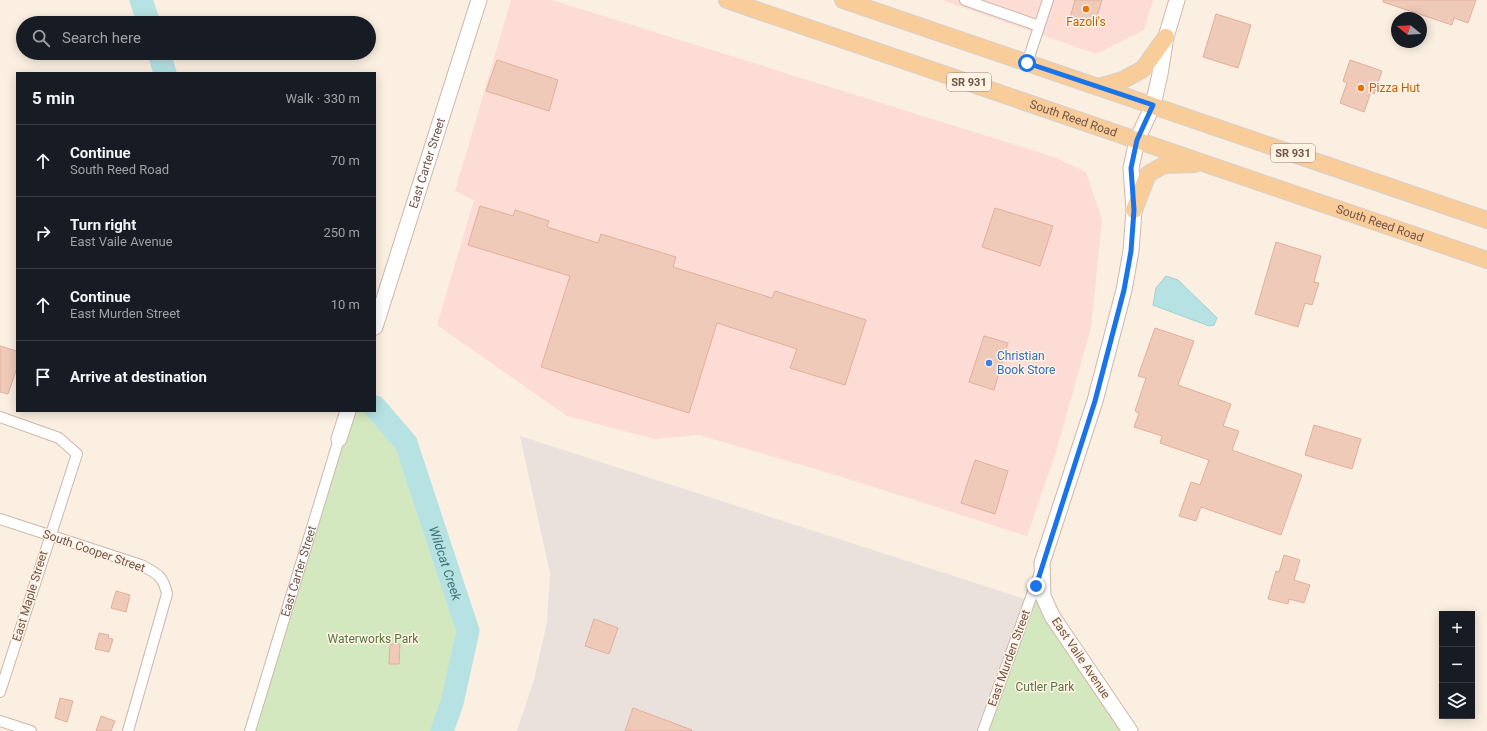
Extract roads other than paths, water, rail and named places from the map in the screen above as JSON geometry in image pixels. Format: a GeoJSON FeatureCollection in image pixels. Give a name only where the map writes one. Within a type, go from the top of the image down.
{"type":"FeatureCollection","features":[{"type":"Feature","properties":{"kind":"main road","name":"South Reed Road"},"geometry":{"type":"LineString","coordinates":[[727,0],[1487,260]]}},
{"type":"Feature","properties":{"kind":"main road","name":"SR 931"},"geometry":{"type":"LineString","coordinates":[[843,0],[1487,220]]}},
{"type":"Feature","properties":{"kind":"main road"},"geometry":{"type":"LineString","coordinates":[[1099,87],[1123,80],[1143,69],[1166,37]]}},
{"type":"Feature","properties":{"kind":"main road"},"geometry":{"type":"LineString","coordinates":[[1134,210],[1148,174],[1164,165],[1185,163],[1210,165]]}},
{"type":"Feature","properties":{"kind":"street","name":"East Carter Street"},"geometry":{"type":"LineString","coordinates":[[376,324],[479,0]]}},
{"type":"Feature","properties":{"kind":"street"},"geometry":{"type":"LineString","coordinates":[[965,0],[1039,26]]}},
{"type":"Feature","properties":{"kind":"street"},"geometry":{"type":"LineString","coordinates":[[1027,63],[1048,0]]}},
{"type":"Feature","properties":{"kind":"street","name":"East Vaile Avenue"},"geometry":{"type":"LineString","coordinates":[[1130,731],[1062,634],[1052,616],[1043,596],[1042,563],[1099,386],[1124,290],[1131,251],[1134,210],[1131,168],[1137,140],[1153,105],[1166,37],[1177,0]]}},
{"type":"Feature","properties":{"kind":"street","name":"East Carter Street"},"geometry":{"type":"LineString","coordinates":[[250,731],[348,412]]}},
{"type":"Feature","properties":{"kind":"street","name":"East Maple Street"},"geometry":{"type":"LineString","coordinates":[[0,417],[59,438],[77,454],[49,536],[0,692]]}},
{"type":"Feature","properties":{"kind":"street","name":"South Cooper Street"},"geometry":{"type":"LineString","coordinates":[[0,519],[140,565],[159,575],[165,583],[167,594],[128,731]]}},
{"type":"Feature","properties":{"kind":"street","name":"East Murden Street"},"geometry":{"type":"LineString","coordinates":[[983,731],[1013,645],[1031,601],[1042,563]]}},
{"type":"Feature","properties":{"kind":"street"},"geometry":{"type":"LineString","coordinates":[[0,721],[31,731]]}},
{"type":"Feature","properties":{"kind":"water"},"geometry":{"type":"Polygon","coordinates":[[[1166,276],[1178,280],[1217,318],[1214,325],[1209,326],[1153,305],[1156,288],[1166,276]]]}},
{"type":"Feature","properties":{"kind":"waterway","name":"Wildcat Creek"},"geometry":{"type":"LineString","coordinates":[[141,0],[147,16]]}},
{"type":"Feature","properties":{"kind":"waterway","name":"Wildcat Creek"},"geometry":{"type":"LineString","coordinates":[[161,60],[165,72]]}},
{"type":"Feature","properties":{"kind":"waterway","name":"Wildcat Creek"},"geometry":{"type":"LineString","coordinates":[[376,408],[406,443],[468,631],[452,703],[442,731]]}},
{"type":"Feature","properties":{"kind":"place","name":"Fazoli's"},"geometry":{"type":"Point","coordinates":[1086,9]}},
{"type":"Feature","properties":{"kind":"place","name":"Pizza Hut"},"geometry":{"type":"Point","coordinates":[1361,88]}},
{"type":"Feature","properties":{"kind":"place","name":"Christian Book Store"},"geometry":{"type":"Point","coordinates":[989,363]}},
{"type":"Feature","properties":{"kind":"park label","name":"Waterworks Park"},"geometry":{"type":"Point","coordinates":[373,639]}},
{"type":"Feature","properties":{"kind":"park label","name":"Cutler Park"},"geometry":{"type":"Point","coordinates":[1045,687]}}]}
